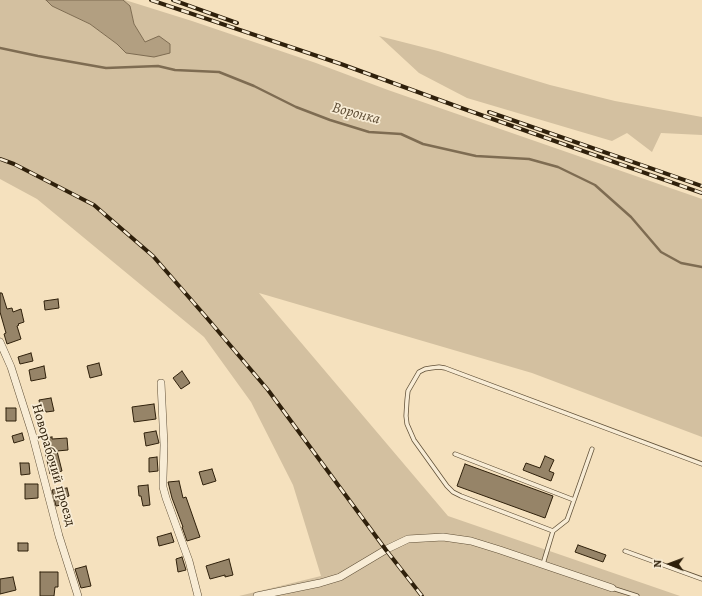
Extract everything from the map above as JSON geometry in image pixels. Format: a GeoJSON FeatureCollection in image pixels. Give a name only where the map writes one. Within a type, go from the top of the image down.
{"type":"FeatureCollection","features":[{"type":"Feature","properties":{"kind":"street","name":"Новорабочий проезд"},"geometry":{"type":"LineString","coordinates":[[0,342],[32,433],[61,542],[78,596]]}},
{"type":"Feature","properties":{"kind":"street"},"geometry":{"type":"LineString","coordinates":[[161,383],[164,445],[163,487],[189,561],[198,596]]}},
{"type":"Feature","properties":{"kind":"street"},"geometry":{"type":"LineString","coordinates":[[257,596],[333,579],[346,574],[392,546],[404,541],[442,537],[462,539],[500,550],[612,588]]}},
{"type":"Feature","properties":{"kind":"lane"},"geometry":{"type":"LineString","coordinates":[[553,531],[461,496],[453,492],[447,486],[414,440],[407,424],[406,408],[408,393],[419,372],[431,368],[445,368],[702,464]]}},
{"type":"Feature","properties":{"kind":"lane"},"geometry":{"type":"LineString","coordinates":[[543,565],[553,531],[567,520],[592,449]]}},
{"type":"Feature","properties":{"kind":"lane"},"geometry":{"type":"LineString","coordinates":[[455,454],[574,500]]}},
{"type":"Feature","properties":{"kind":"lane"},"geometry":{"type":"LineString","coordinates":[[625,550],[702,579]]}},
{"type":"Feature","properties":{"kind":"lane"},"geometry":{"type":"LineString","coordinates":[[612,588],[637,596]]}},
{"type":"Feature","properties":{"kind":"shaded area"},"geometry":{"type":"Polygon","coordinates":[[[0,0],[46,0],[52,6],[90,24],[117,44],[126,53],[145,42],[134,24],[130,6],[123,0],[125,0],[316,63],[388,90],[702,199],[702,437],[532,373],[259,293],[448,516],[680,596],[239,596],[321,576],[293,485],[251,402],[204,337],[37,199],[0,179],[0,0]]]}},
{"type":"Feature","properties":{"kind":"shaded area"},"geometry":{"type":"Polygon","coordinates":[[[46,0],[123,0],[130,6],[134,24],[145,42],[159,36],[170,44],[170,53],[154,57],[126,53],[117,44],[90,24],[52,6],[46,0]]]}},
{"type":"Feature","properties":{"kind":"shaded area"},"geometry":{"type":"Polygon","coordinates":[[[379,36],[438,51],[550,85],[615,101],[702,117],[702,135],[661,133],[652,152],[627,133],[612,141],[467,98],[419,73],[379,36]]]}},
{"type":"Feature","properties":{"kind":"building"},"geometry":{"type":"Polygon","coordinates":[[[0,293],[2,293],[7,309],[12,308],[13,312],[21,309],[24,322],[18,324],[19,325],[17,326],[21,339],[7,344],[4,334],[6,333],[0,312],[0,293]]]}},
{"type":"Feature","properties":{"kind":"building"},"geometry":{"type":"Polygon","coordinates":[[[58,299],[59,308],[45,310],[44,301],[58,299]]]}},
{"type":"Feature","properties":{"kind":"building"},"geometry":{"type":"Polygon","coordinates":[[[31,353],[33,361],[20,364],[18,357],[31,353]]]}},
{"type":"Feature","properties":{"kind":"building"},"geometry":{"type":"Polygon","coordinates":[[[99,363],[102,375],[90,378],[87,366],[99,363]]]}},
{"type":"Feature","properties":{"kind":"building"},"geometry":{"type":"Polygon","coordinates":[[[44,366],[46,378],[31,381],[29,370],[44,366]]]}},
{"type":"Feature","properties":{"kind":"building"},"geometry":{"type":"Polygon","coordinates":[[[182,371],[190,383],[181,389],[173,378],[182,371]]]}},
{"type":"Feature","properties":{"kind":"building"},"geometry":{"type":"Polygon","coordinates":[[[51,398],[54,411],[41,412],[39,400],[51,398]]]}},
{"type":"Feature","properties":{"kind":"building"},"geometry":{"type":"Polygon","coordinates":[[[154,404],[156,419],[134,422],[132,407],[154,404]]]}},
{"type":"Feature","properties":{"kind":"building"},"geometry":{"type":"Polygon","coordinates":[[[6,408],[16,408],[16,421],[6,421],[6,408]]]}},
{"type":"Feature","properties":{"kind":"building"},"geometry":{"type":"Polygon","coordinates":[[[156,431],[159,443],[146,446],[144,433],[156,431]]]}},
{"type":"Feature","properties":{"kind":"building"},"geometry":{"type":"Polygon","coordinates":[[[22,433],[24,440],[14,443],[12,436],[22,433]]]}},
{"type":"Feature","properties":{"kind":"building"},"geometry":{"type":"Polygon","coordinates":[[[52,437],[52,439],[67,438],[68,450],[57,451],[62,471],[50,474],[42,438],[52,437]]]}},
{"type":"Feature","properties":{"kind":"building"},"geometry":{"type":"Polygon","coordinates":[[[545,456],[554,460],[549,471],[554,473],[551,481],[523,470],[526,463],[540,468],[545,456]]]}},
{"type":"Feature","properties":{"kind":"building"},"geometry":{"type":"Polygon","coordinates":[[[157,457],[158,471],[149,472],[149,458],[157,457]]]}},
{"type":"Feature","properties":{"kind":"building"},"geometry":{"type":"Polygon","coordinates":[[[20,463],[29,463],[30,474],[21,475],[20,463]]]}},
{"type":"Feature","properties":{"kind":"building"},"geometry":{"type":"Polygon","coordinates":[[[465,464],[553,496],[545,518],[457,486],[465,464]]]}},
{"type":"Feature","properties":{"kind":"building"},"geometry":{"type":"Polygon","coordinates":[[[212,469],[216,481],[203,485],[199,472],[212,469]]]}},
{"type":"Feature","properties":{"kind":"building"},"geometry":{"type":"Polygon","coordinates":[[[179,481],[183,498],[186,497],[200,537],[187,541],[168,482],[179,481]]]}},
{"type":"Feature","properties":{"kind":"building"},"geometry":{"type":"Polygon","coordinates":[[[25,484],[38,484],[38,498],[25,499],[25,484]]]}},
{"type":"Feature","properties":{"kind":"building"},"geometry":{"type":"Polygon","coordinates":[[[148,485],[150,505],[143,506],[141,496],[139,496],[138,486],[148,485]]]}},
{"type":"Feature","properties":{"kind":"building"},"geometry":{"type":"Polygon","coordinates":[[[67,488],[69,496],[65,497],[66,504],[56,506],[52,490],[67,488]]]}},
{"type":"Feature","properties":{"kind":"building"},"geometry":{"type":"Polygon","coordinates":[[[171,533],[174,542],[159,546],[157,537],[171,533]]]}},
{"type":"Feature","properties":{"kind":"building"},"geometry":{"type":"Polygon","coordinates":[[[18,543],[28,543],[28,551],[18,551],[18,543]]]}},
{"type":"Feature","properties":{"kind":"building"},"geometry":{"type":"Polygon","coordinates":[[[578,545],[606,555],[603,562],[575,552],[578,545]]]}},
{"type":"Feature","properties":{"kind":"building"},"geometry":{"type":"Polygon","coordinates":[[[182,557],[186,570],[178,572],[176,559],[182,557]]]}},
{"type":"Feature","properties":{"kind":"building"},"geometry":{"type":"Polygon","coordinates":[[[229,559],[233,575],[225,577],[225,575],[210,579],[206,566],[229,559]]]}},
{"type":"Feature","properties":{"kind":"building"},"geometry":{"type":"Polygon","coordinates":[[[86,566],[91,586],[81,588],[75,569],[86,566]]]}},
{"type":"Feature","properties":{"kind":"building"},"geometry":{"type":"Polygon","coordinates":[[[40,572],[58,572],[58,587],[55,587],[54,596],[40,596],[40,572]]]}},
{"type":"Feature","properties":{"kind":"building"},"geometry":{"type":"Polygon","coordinates":[[[13,577],[16,590],[0,594],[0,579],[13,577]]]}},
{"type":"Feature","properties":{"kind":"waterway","name":"Воронка"},"geometry":{"type":"LineString","coordinates":[[0,48],[106,68],[158,66],[175,70],[219,72],[254,86],[296,107],[330,120],[369,132],[401,134],[423,144],[476,156],[529,159],[558,167],[595,185],[631,217],[661,252],[681,263],[702,267]]}},
{"type":"Feature","properties":{"kind":"railway"},"geometry":{"type":"LineString","coordinates":[[151,0],[341,64],[702,193]]}},
{"type":"Feature","properties":{"kind":"railway"},"geometry":{"type":"LineString","coordinates":[[173,0],[237,23]]}},
{"type":"Feature","properties":{"kind":"railway"},"geometry":{"type":"LineString","coordinates":[[489,112],[702,186]]}},
{"type":"Feature","properties":{"kind":"railway"},"geometry":{"type":"LineString","coordinates":[[0,159],[14,164],[94,205],[153,256],[268,390],[386,550],[422,596]]}}]}
